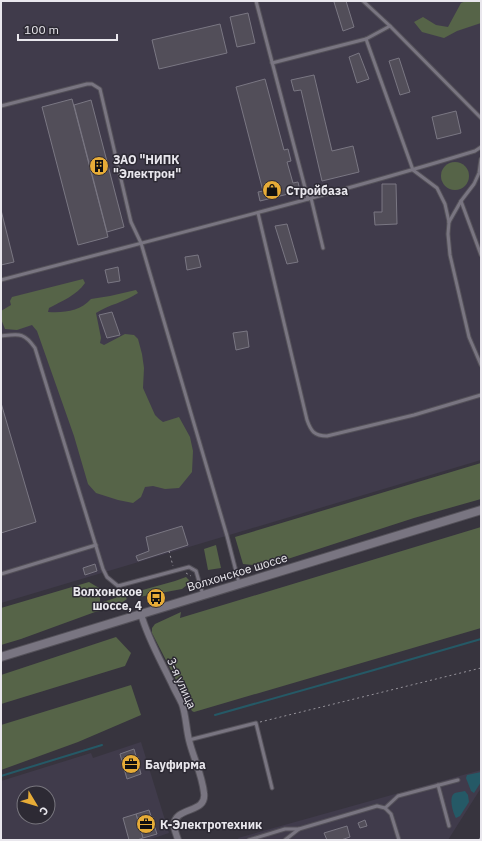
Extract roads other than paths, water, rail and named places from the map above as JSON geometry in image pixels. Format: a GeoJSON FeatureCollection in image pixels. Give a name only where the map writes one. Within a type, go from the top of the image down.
{"type":"FeatureCollection","features":[{"type":"Feature","properties":{"kind":"main road","name":"Волхонское шоссе"},"geometry":{"type":"LineString","coordinates":[[1,657],[481,510]]}},
{"type":"Feature","properties":{"kind":"street","name":"3-я улица"},"geometry":{"type":"LineString","coordinates":[[141,614],[145,629],[182,704],[189,740],[203,785],[204,800],[200,806],[183,812],[176,819],[174,826],[178,840]]}},
{"type":"Feature","properties":{"kind":"lane"},"geometry":{"type":"LineString","coordinates":[[256,1],[322,248]]}},
{"type":"Feature","properties":{"kind":"lane"},"geometry":{"type":"LineString","coordinates":[[363,1],[390,26],[481,118]]}},
{"type":"Feature","properties":{"kind":"lane"},"geometry":{"type":"LineString","coordinates":[[272,63],[366,39],[390,26]]}},
{"type":"Feature","properties":{"kind":"lane"},"geometry":{"type":"LineString","coordinates":[[366,39],[413,170],[436,188],[445,204],[449,222],[448,234],[450,255],[469,337],[481,365]]}},
{"type":"Feature","properties":{"kind":"lane"},"geometry":{"type":"LineString","coordinates":[[1,106],[87,84],[92,84],[100,89],[131,222],[141,243],[227,536],[239,584]]}},
{"type":"Feature","properties":{"kind":"lane"},"geometry":{"type":"LineString","coordinates":[[1,280],[258,213],[413,170],[475,151],[481,147]]}},
{"type":"Feature","properties":{"kind":"lane"},"geometry":{"type":"LineString","coordinates":[[449,222],[461,200],[474,184],[479,173],[481,159]]}},
{"type":"Feature","properties":{"kind":"lane"},"geometry":{"type":"LineString","coordinates":[[461,200],[481,255]]}},
{"type":"Feature","properties":{"kind":"lane"},"geometry":{"type":"LineString","coordinates":[[258,213],[307,420],[310,429],[315,434],[327,436],[414,415],[481,395]]}},
{"type":"Feature","properties":{"kind":"lane"},"geometry":{"type":"LineString","coordinates":[[1,336],[16,334],[25,336],[35,348],[96,545],[102,569],[107,578],[118,586],[189,567],[196,571],[203,595]]}},
{"type":"Feature","properties":{"kind":"lane"},"geometry":{"type":"LineString","coordinates":[[1,574],[96,545]]}},
{"type":"Feature","properties":{"kind":"lane"},"geometry":{"type":"LineString","coordinates":[[189,740],[256,723],[272,788]]}},
{"type":"Feature","properties":{"kind":"lane"},"geometry":{"type":"LineString","coordinates":[[385,808],[398,796],[458,780]]}},
{"type":"Feature","properties":{"kind":"lane"},"geometry":{"type":"LineString","coordinates":[[438,785],[449,826]]}},
{"type":"Feature","properties":{"kind":"lane"},"geometry":{"type":"LineString","coordinates":[[249,840],[285,829],[299,829],[376,806],[385,808],[391,814],[399,840]]}},
{"type":"Feature","properties":{"kind":"lane"},"geometry":{"type":"LineString","coordinates":[[285,840],[299,829]]}},
{"type":"Feature","properties":{"kind":"water"},"geometry":{"type":"Polygon","coordinates":[[[481,772],[481,782],[474,793],[471,791],[466,778],[467,775],[481,772]]]}},
{"type":"Feature","properties":{"kind":"water"},"geometry":{"type":"Polygon","coordinates":[[[465,791],[468,795],[469,802],[460,816],[456,818],[451,801],[452,797],[455,793],[465,791]]]}},
{"type":"Feature","properties":{"kind":"waterway"},"geometry":{"type":"LineString","coordinates":[[215,715],[481,639]]}},
{"type":"Feature","properties":{"kind":"waterway"},"geometry":{"type":"LineString","coordinates":[[1,776],[102,745]]}},
{"type":"Feature","properties":{"kind":"railway"},"geometry":{"type":"LineString","coordinates":[[480,840],[481,835]]}},
{"type":"Feature","properties":{"kind":"place","name":"ЗАО \"НИПК \"Электрон\""},"geometry":{"type":"Point","coordinates":[99,166]}},
{"type":"Feature","properties":{"kind":"place","name":"Стройбаза"},"geometry":{"type":"Point","coordinates":[272,190]}},
{"type":"Feature","properties":{"kind":"place","name":"Волхонское шоссе, 4"},"geometry":{"type":"Point","coordinates":[156,598]}},
{"type":"Feature","properties":{"kind":"place","name":"Бауфирма"},"geometry":{"type":"Point","coordinates":[131,764]}},
{"type":"Feature","properties":{"kind":"place","name":"К-Электротехник"},"geometry":{"type":"Point","coordinates":[146,824]}}]}
